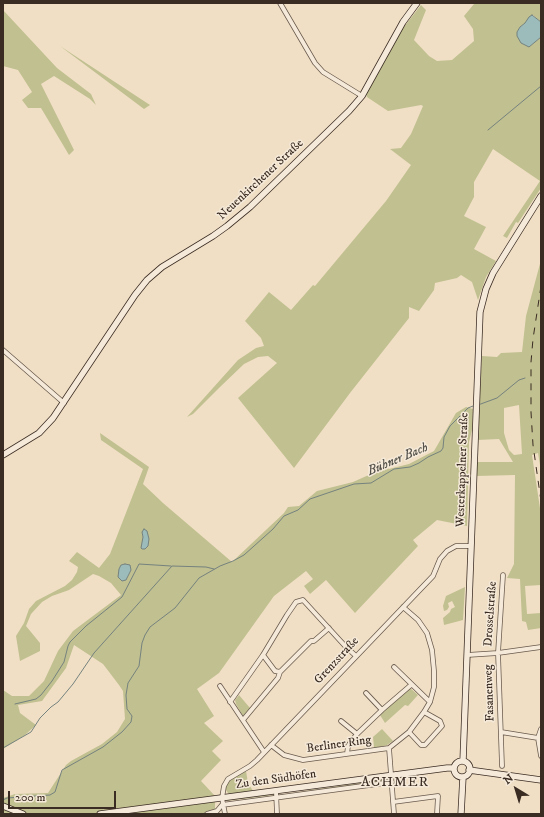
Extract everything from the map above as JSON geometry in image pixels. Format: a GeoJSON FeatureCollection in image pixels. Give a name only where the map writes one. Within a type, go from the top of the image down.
{"type":"FeatureCollection","features":[{"type":"Feature","properties":{"kind":"street"},"geometry":{"type":"LineString","coordinates":[[280,3],[315,63],[324,72],[362,96]]}},
{"type":"Feature","properties":{"kind":"street","name":"Neuenkirchener Straße"},"geometry":{"type":"LineString","coordinates":[[3,455],[39,433],[53,418],[135,295],[147,280],[162,267],[218,233],[250,207],[349,111],[362,96],[403,22],[417,3]]}},
{"type":"Feature","properties":{"kind":"street","name":"Westerkappelner Straße"},"geometry":{"type":"LineString","coordinates":[[463,761],[480,312],[483,298],[493,273],[541,196]]}},
{"type":"Feature","properties":{"kind":"street"},"geometry":{"type":"LineString","coordinates":[[3,350],[64,403]]}},
{"type":"Feature","properties":{"kind":"street","name":"Grenzstraße"},"geometry":{"type":"LineString","coordinates":[[224,814],[222,798],[224,786],[228,779],[250,766],[433,576],[440,559],[447,550],[456,546],[471,546]]}},
{"type":"Feature","properties":{"kind":"street","name":"Drosselstraße"},"geometry":{"type":"LineString","coordinates":[[498,653],[503,575]]}},
{"type":"Feature","properties":{"kind":"street"},"geometry":{"type":"LineString","coordinates":[[230,702],[263,655],[287,614],[296,602],[303,600],[356,656]]}},
{"type":"Feature","properties":{"kind":"street","name":"Berliner Ring"},"geometry":{"type":"LineString","coordinates":[[271,745],[284,755],[303,760],[389,748],[409,732],[430,702],[434,687],[432,650],[428,633],[418,620],[403,606]]}},
{"type":"Feature","properties":{"kind":"street"},"geometry":{"type":"LineString","coordinates":[[243,720],[278,678],[280,672],[311,641],[314,641],[329,628]]}},
{"type":"Feature","properties":{"kind":"street"},"geometry":{"type":"LineString","coordinates":[[467,655],[498,653],[541,647]]}},
{"type":"Feature","properties":{"kind":"street","name":"Fasanenweg"},"geometry":{"type":"LineString","coordinates":[[498,653],[502,766]]}},
{"type":"Feature","properties":{"kind":"street"},"geometry":{"type":"LineString","coordinates":[[263,655],[275,671],[280,672]]}},
{"type":"Feature","properties":{"kind":"street"},"geometry":{"type":"LineString","coordinates":[[394,667],[430,702]]}},
{"type":"Feature","properties":{"kind":"street"},"geometry":{"type":"LineString","coordinates":[[347,754],[348,746],[357,734],[411,685]]}},
{"type":"Feature","properties":{"kind":"street"},"geometry":{"type":"LineString","coordinates":[[220,686],[264,752]]}},
{"type":"Feature","properties":{"kind":"street"},"geometry":{"type":"LineString","coordinates":[[366,693],[382,710]]}},
{"type":"Feature","properties":{"kind":"street"},"geometry":{"type":"LineString","coordinates":[[409,732],[421,745],[425,745],[442,726],[440,721],[424,712]]}},
{"type":"Feature","properties":{"kind":"street"},"geometry":{"type":"LineString","coordinates":[[341,721],[357,734]]}},
{"type":"Feature","properties":{"kind":"street"},"geometry":{"type":"LineString","coordinates":[[541,729],[538,738],[541,756]]}},
{"type":"Feature","properties":{"kind":"street","name":"Fasanenweg"},"geometry":{"type":"LineString","coordinates":[[501,732],[538,738]]}},
{"type":"Feature","properties":{"kind":"street","name":"Berliner Ring"},"geometry":{"type":"LineString","coordinates":[[389,748],[394,814]]}},
{"type":"Feature","properties":{"kind":"street"},"geometry":{"type":"LineString","coordinates":[[463,761],[467,764],[469,770],[467,775],[463,777],[456,775],[454,768],[456,764],[463,761]]}},
{"type":"Feature","properties":{"kind":"street","name":"Zu den Südhöfen"},"geometry":{"type":"LineString","coordinates":[[100,814],[276,791],[392,779],[447,768],[454,768]]}},
{"type":"Feature","properties":{"kind":"street"},"geometry":{"type":"LineString","coordinates":[[469,770],[541,780]]}},
{"type":"Feature","properties":{"kind":"street"},"geometry":{"type":"LineString","coordinates":[[461,814],[463,777]]}},
{"type":"Feature","properties":{"kind":"street"},"geometry":{"type":"LineString","coordinates":[[207,814],[217,811],[222,805],[277,798],[392,779]]}},
{"type":"Feature","properties":{"kind":"street"},"geometry":{"type":"LineString","coordinates":[[276,791],[277,814]]}},
{"type":"Feature","properties":{"kind":"street"},"geometry":{"type":"LineString","coordinates":[[394,802],[438,796],[437,814]]}},
{"type":"Feature","properties":{"kind":"street"},"geometry":{"type":"LineString","coordinates":[[3,806],[22,814]]}},
{"type":"Feature","properties":{"kind":"shaded area"},"geometry":{"type":"Polygon","coordinates":[[[473,3],[541,3],[541,22],[533,15],[520,27],[517,32],[531,45],[541,37],[541,188],[518,223],[516,222],[507,238],[503,236],[540,181],[493,149],[474,182],[474,197],[464,216],[486,227],[474,249],[496,261],[486,277],[478,300],[472,282],[461,275],[457,278],[435,283],[434,290],[419,311],[409,307],[409,318],[294,468],[238,398],[277,363],[268,356],[258,357],[244,364],[193,414],[187,417],[238,360],[256,348],[264,346],[261,338],[245,321],[269,292],[291,310],[313,285],[315,286],[386,201],[411,165],[390,149],[401,148],[411,134],[423,106],[421,105],[388,111],[367,97],[366,94],[396,37],[421,5],[426,10],[414,40],[429,56],[437,61],[452,60],[474,41],[473,29],[464,16],[474,4],[473,3]]]}},
{"type":"Feature","properties":{"kind":"shaded area"},"geometry":{"type":"Polygon","coordinates":[[[3,10],[57,68],[91,94],[96,105],[90,99],[54,76],[41,84],[74,150],[69,155],[41,108],[28,108],[22,100],[32,92],[18,70],[3,66],[3,10]]]}},
{"type":"Feature","properties":{"kind":"shaded area"},"geometry":{"type":"Polygon","coordinates":[[[60,46],[150,105],[144,109],[60,46]]]}},
{"type":"Feature","properties":{"kind":"shaded area"},"geometry":{"type":"Polygon","coordinates":[[[541,260],[541,471],[538,453],[532,455],[541,515],[541,585],[525,586],[527,614],[541,613],[541,628],[528,630],[526,622],[522,621],[520,579],[507,578],[514,564],[515,475],[476,476],[477,462],[513,462],[499,439],[477,440],[482,356],[497,357],[501,353],[522,352],[526,316],[541,260]],[[519,405],[504,408],[504,433],[509,450],[514,455],[522,454],[519,405]]]}},
{"type":"Feature","properties":{"kind":"shaded area"},"geometry":{"type":"Polygon","coordinates":[[[466,407],[473,409],[472,430],[469,442],[467,526],[437,520],[413,540],[418,546],[355,613],[326,580],[310,594],[304,586],[313,579],[306,571],[274,596],[219,673],[197,689],[214,716],[204,723],[223,741],[212,751],[221,760],[201,781],[215,796],[215,809],[202,814],[3,814],[3,798],[15,794],[48,793],[66,765],[102,744],[117,732],[125,719],[123,691],[119,685],[103,664],[74,645],[66,668],[42,701],[18,705],[20,713],[36,725],[25,735],[3,749],[3,690],[12,696],[29,696],[44,681],[58,651],[73,631],[121,595],[111,583],[93,574],[69,590],[52,596],[42,602],[31,614],[26,626],[40,643],[40,651],[20,661],[16,636],[24,623],[29,609],[36,601],[65,586],[72,580],[78,567],[69,561],[77,552],[99,568],[110,554],[143,469],[101,440],[100,433],[149,467],[143,484],[232,562],[284,513],[288,507],[299,506],[317,491],[353,482],[380,470],[383,465],[389,469],[409,464],[434,451],[456,413],[466,407]],[[125,564],[121,565],[119,569],[127,578],[131,570],[125,564]]]}},
{"type":"Feature","properties":{"kind":"shaded area"},"geometry":{"type":"Polygon","coordinates":[[[465,587],[463,620],[444,625],[443,618],[450,612],[451,609],[455,607],[452,601],[448,603],[449,607],[444,611],[443,606],[446,596],[465,587]]]}},
{"type":"Feature","properties":{"kind":"shaded area"},"geometry":{"type":"Polygon","coordinates":[[[410,688],[418,695],[408,706],[405,705],[385,723],[380,715],[410,688]]]}},
{"type":"Feature","properties":{"kind":"shaded area"},"geometry":{"type":"Polygon","coordinates":[[[239,695],[250,708],[243,716],[235,700],[239,695]]]}},
{"type":"Feature","properties":{"kind":"shaded area"},"geometry":{"type":"Polygon","coordinates":[[[382,729],[393,741],[387,745],[373,749],[373,737],[382,729]]]}},
{"type":"Feature","properties":{"kind":"shaded area"},"geometry":{"type":"Polygon","coordinates":[[[246,771],[248,783],[253,791],[228,793],[226,786],[230,780],[246,771]]]}},
{"type":"Feature","properties":{"kind":"shaded area"},"geometry":{"type":"Polygon","coordinates":[[[389,779],[382,782],[297,792],[389,779]]]}},
{"type":"Feature","properties":{"kind":"shaded area"},"geometry":{"type":"Polygon","coordinates":[[[273,793],[274,795],[226,801],[227,800],[273,793]]]}},
{"type":"Feature","properties":{"kind":"water"},"geometry":{"type":"Polygon","coordinates":[[[532,15],[541,22],[541,37],[529,47],[521,43],[517,36],[517,32],[532,15]]]}},
{"type":"Feature","properties":{"kind":"water"},"geometry":{"type":"Polygon","coordinates":[[[144,529],[147,531],[149,539],[148,546],[145,549],[142,549],[142,532],[144,529]]]}},
{"type":"Feature","properties":{"kind":"water"},"geometry":{"type":"Polygon","coordinates":[[[121,565],[130,565],[131,570],[126,580],[122,581],[118,577],[119,569],[121,565]]]}},
{"type":"Feature","properties":{"kind":"waterway"},"geometry":{"type":"LineString","coordinates":[[488,130],[541,86]]}},
{"type":"Feature","properties":{"kind":"waterway","name":"Bühner Bach"},"geometry":{"type":"LineString","coordinates":[[478,405],[497,398],[519,380],[525,378]]}},
{"type":"Feature","properties":{"kind":"waterway","name":"Bühner Bach"},"geometry":{"type":"LineString","coordinates":[[3,800],[7,798],[50,795],[55,792],[62,770],[103,747],[122,732],[131,722],[132,716],[127,709],[126,695],[128,683],[139,666],[142,643],[145,635],[150,627],[175,608],[199,578],[244,555],[273,529],[284,516],[298,510],[310,499],[354,484],[371,483],[394,469],[410,467],[441,451],[443,448],[444,437],[450,426],[468,408],[473,406]]}},
{"type":"Feature","properties":{"kind":"waterway"},"geometry":{"type":"LineString","coordinates":[[15,704],[36,699],[41,695],[64,662],[70,642],[86,626],[122,597],[139,564],[171,566]]}},
{"type":"Feature","properties":{"kind":"waterway"},"geometry":{"type":"LineString","coordinates":[[3,748],[31,732],[40,718],[58,702],[73,684],[94,653],[172,566],[206,567],[214,569]]}},
{"type":"Feature","properties":{"kind":"railway"},"geometry":{"type":"LineString","coordinates":[[541,286],[531,362],[531,412],[533,445],[541,501]]}},
{"type":"Feature","properties":{"kind":"district","name":"ACHMER"},"geometry":{"type":"Point","coordinates":[395,783]}}]}
